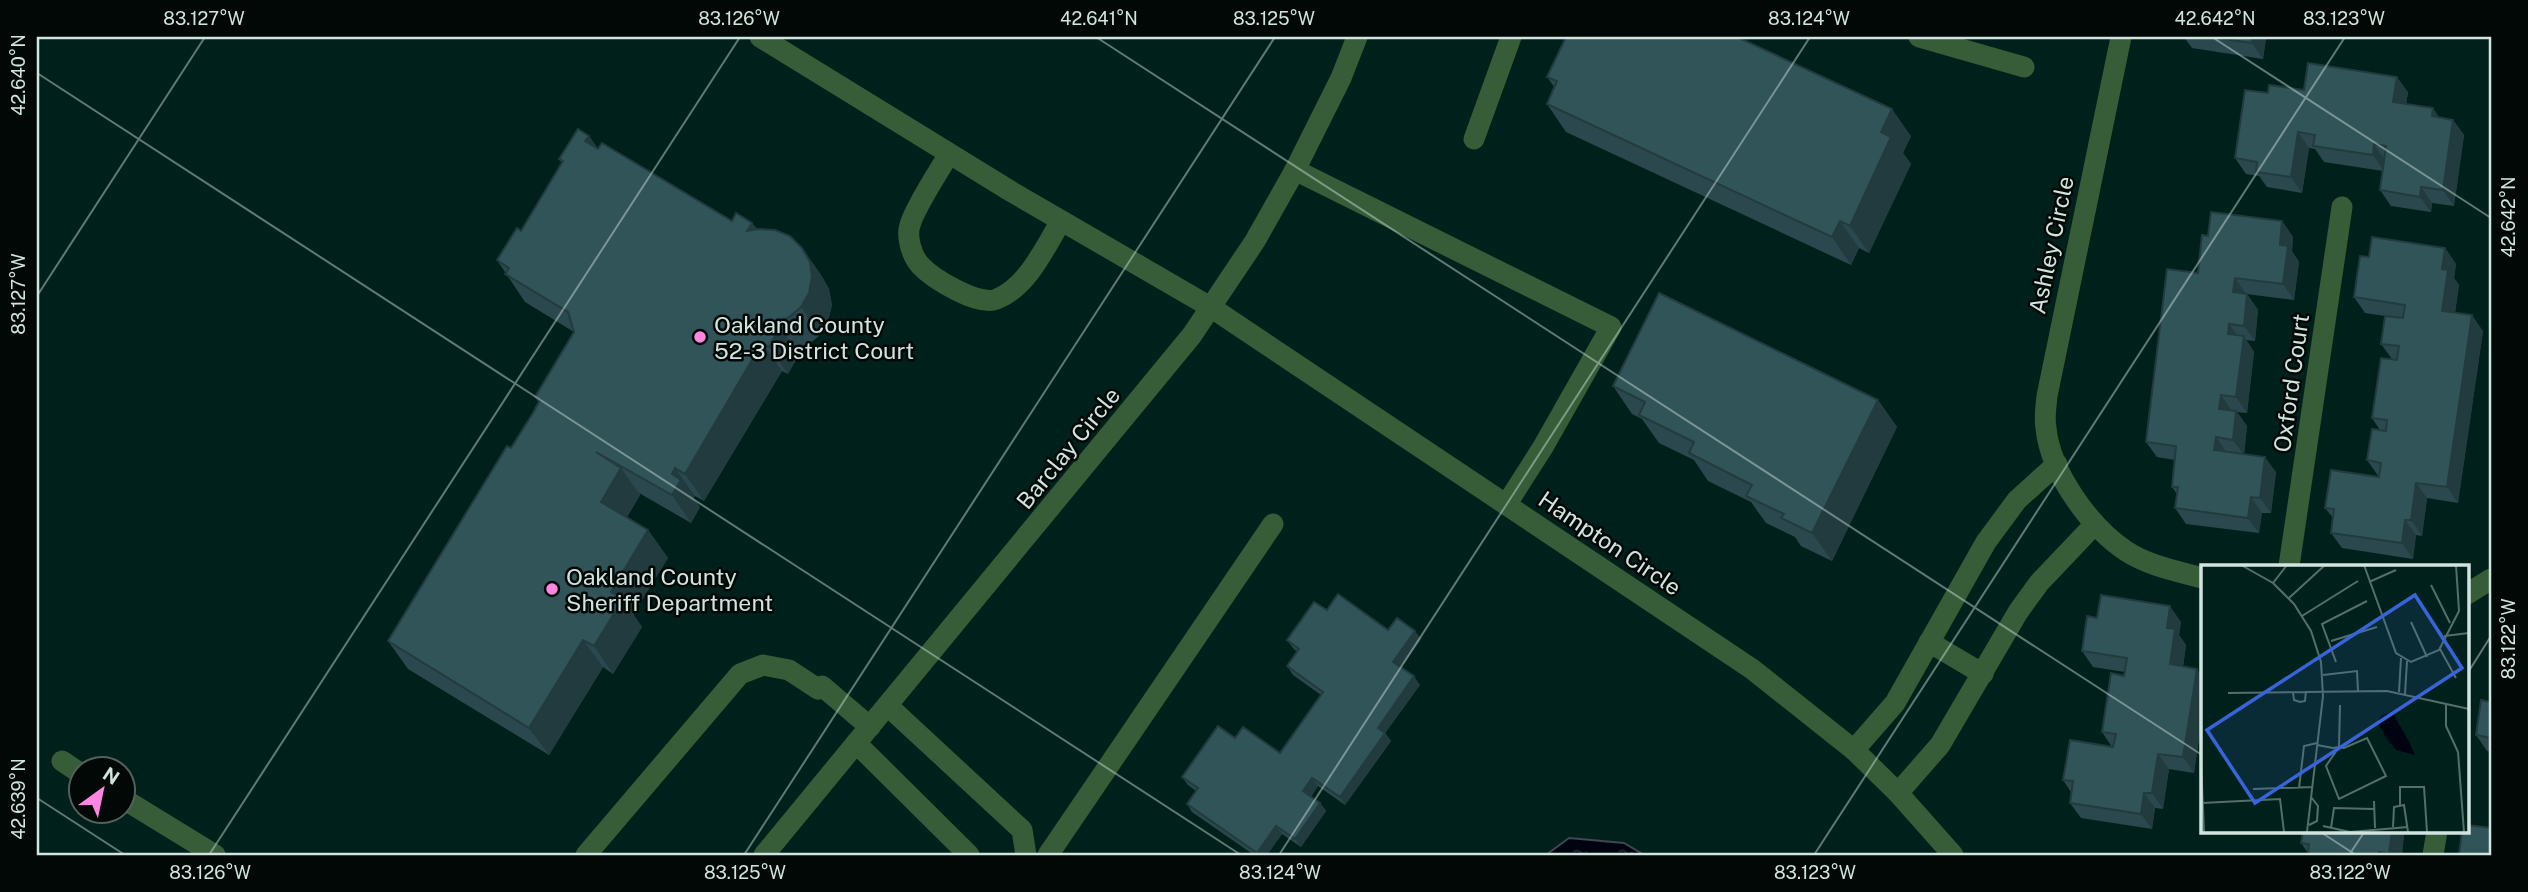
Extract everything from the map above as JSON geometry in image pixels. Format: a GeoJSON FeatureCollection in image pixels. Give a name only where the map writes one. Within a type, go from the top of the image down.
{"type":"FeatureCollection","features":[{"type":"Feature","properties":{"kind":"street","name":"Hampton Circle"},"geometry":{"type":"LineString","coordinates":[[760,37],[1061,221],[1212,307],[1752,669],[1854,750],[1898,793],[1953,855]]}},
{"type":"Feature","properties":{"kind":"street","name":"Barclay Circle"},"geometry":{"type":"LineString","coordinates":[[764,855],[1156,382],[1212,307],[1255,241],[1295,170],[1330,102],[1357,37]]}},
{"type":"Feature","properties":{"kind":"street"},"geometry":{"type":"LineString","coordinates":[[1474,139],[1511,37]]}},
{"type":"Feature","properties":{"kind":"street"},"geometry":{"type":"LineString","coordinates":[[1919,37],[2024,67]]}},
{"type":"Feature","properties":{"kind":"street","name":"Ashley Circle"},"geometry":{"type":"LineString","coordinates":[[2121,37],[2047,396],[2045,426],[2050,450],[2073,496],[2095,524],[2127,552],[2163,568],[2201,578]]}},
{"type":"Feature","properties":{"kind":"street"},"geometry":{"type":"LineString","coordinates":[[949,153],[909,226],[910,245],[920,265],[970,298],[993,301],[1013,290],[1032,269],[1061,221]]}},
{"type":"Feature","properties":{"kind":"street"},"geometry":{"type":"LineString","coordinates":[[1295,170],[1611,327],[1544,447],[1506,505]]}},
{"type":"Feature","properties":{"kind":"street","name":"Oxford Court"},"geometry":{"type":"LineString","coordinates":[[2289,565],[2342,207]]}},
{"type":"Feature","properties":{"kind":"street"},"geometry":{"type":"LineString","coordinates":[[1854,750],[1895,702],[1986,542],[2017,500],[2057,464]]}},
{"type":"Feature","properties":{"kind":"street"},"geometry":{"type":"LineString","coordinates":[[1048,855],[1273,524]]}},
{"type":"Feature","properties":{"kind":"street"},"geometry":{"type":"LineString","coordinates":[[1898,793],[1940,745],[2018,612],[2039,583],[2095,524]]}},
{"type":"Feature","properties":{"kind":"street"},"geometry":{"type":"LineString","coordinates":[[2468,593],[2491,579]]}},
{"type":"Feature","properties":{"kind":"street"},"geometry":{"type":"LineString","coordinates":[[1930,642],[1983,674]]}},
{"type":"Feature","properties":{"kind":"street"},"geometry":{"type":"LineString","coordinates":[[586,855],[740,674],[763,665],[789,670],[818,689],[822,687],[969,855]]}},
{"type":"Feature","properties":{"kind":"street"},"geometry":{"type":"LineString","coordinates":[[887,706],[1021,830],[1026,855]]}},
{"type":"Feature","properties":{"kind":"street"},"geometry":{"type":"LineString","coordinates":[[62,761],[66,764]]}},
{"type":"Feature","properties":{"kind":"street"},"geometry":{"type":"LineString","coordinates":[[136,807],[215,855]]}},
{"type":"Feature","properties":{"kind":"street"},"geometry":{"type":"LineString","coordinates":[[2433,855],[2437,832]]}},
{"type":"Feature","properties":{"kind":"water"},"geometry":{"type":"Polygon","coordinates":[[[1569,838],[1624,843],[1644,855],[1546,855],[1569,838]]]}},
{"type":"Feature","properties":{"kind":"building"},"geometry":{"type":"Polygon","coordinates":[[[1566,37],[1737,37],[1892,109],[1881,132],[1891,137],[1850,226],[1840,221],[1832,237],[1547,104],[1557,81],[1547,77],[1566,37]]]}},
{"type":"Feature","properties":{"kind":"building"},"geometry":{"type":"Polygon","coordinates":[[[2212,37],[2252,37],[2252,43],[2212,37]]]}},
{"type":"Feature","properties":{"kind":"building"},"geometry":{"type":"Polygon","coordinates":[[[2308,63],[2397,77],[2393,102],[2433,108],[2432,116],[2453,120],[2443,190],[2421,187],[2420,197],[2380,190],[2386,146],[2374,144],[2373,155],[2313,146],[2315,135],[2298,132],[2291,177],[2256,172],[2257,162],[2235,158],[2245,90],[2268,93],[2269,85],[2304,90],[2308,63]]]}},
{"type":"Feature","properties":{"kind":"building"},"geometry":{"type":"Polygon","coordinates":[[[578,129],[589,136],[585,141],[598,149],[602,143],[732,221],[736,213],[752,223],[747,231],[775,230],[790,236],[802,248],[810,262],[812,277],[809,293],[801,307],[788,318],[773,323],[780,327],[769,347],[762,343],[685,474],[675,468],[672,474],[681,480],[672,495],[596,452],[621,468],[601,502],[648,530],[611,592],[623,599],[594,646],[583,640],[529,728],[388,641],[507,446],[511,448],[533,413],[540,400],[535,397],[574,332],[568,312],[505,274],[509,268],[497,260],[517,228],[521,231],[563,161],[559,159],[578,129]]]}},
{"type":"Feature","properties":{"kind":"building"},"geometry":{"type":"Polygon","coordinates":[[[2211,212],[2282,221],[2280,245],[2288,246],[2283,284],[2235,278],[2233,292],[2247,294],[2244,326],[2229,324],[2228,334],[2244,336],[2236,397],[2221,395],[2219,409],[2236,411],[2233,440],[2216,437],[2214,450],[2265,457],[2260,498],[2251,497],[2248,518],[2175,508],[2178,487],[2172,487],[2176,446],[2146,442],[2167,269],[2198,273],[2202,235],[2208,236],[2211,212]]]}},
{"type":"Feature","properties":{"kind":"building"},"geometry":{"type":"Polygon","coordinates":[[[2372,237],[2445,248],[2442,269],[2448,270],[2442,311],[2472,315],[2447,487],[2416,483],[2411,520],[2405,520],[2402,543],[2331,533],[2334,509],[2325,508],[2331,470],[2379,477],[2381,463],[2367,460],[2372,429],[2386,431],[2387,420],[2372,418],[2381,358],[2397,360],[2399,346],[2381,344],[2385,316],[2403,318],[2405,305],[2354,297],[2360,256],[2369,257],[2372,237]]]}},
{"type":"Feature","properties":{"kind":"building"},"geometry":{"type":"Polygon","coordinates":[[[1659,293],[1878,400],[1812,533],[1781,518],[1784,514],[1746,496],[1752,485],[1689,453],[1694,442],[1639,415],[1645,402],[1613,386],[1659,293]]]}},
{"type":"Feature","properties":{"kind":"building"},"geometry":{"type":"Polygon","coordinates":[[[1338,594],[1388,630],[1397,618],[1415,631],[1393,662],[1414,676],[1378,728],[1385,733],[1340,797],[1312,778],[1303,791],[1320,803],[1295,839],[1276,826],[1257,853],[1187,804],[1198,788],[1182,777],[1218,726],[1235,738],[1243,727],[1280,753],[1323,692],[1287,666],[1299,649],[1287,640],[1314,602],[1327,610],[1338,594]]]}},
{"type":"Feature","properties":{"kind":"building"},"geometry":{"type":"Polygon","coordinates":[[[2101,595],[2170,606],[2167,628],[2175,629],[2170,664],[2197,669],[2183,757],[2158,754],[2152,793],[2144,793],[2141,814],[2070,803],[2073,781],[2063,780],[2070,740],[2113,747],[2116,734],[2102,732],[2111,673],[2124,676],[2127,658],[2082,651],[2087,616],[2097,618],[2101,595]]]}},
{"type":"Feature","properties":{"kind":"building"},"geometry":{"type":"Polygon","coordinates":[[[2481,700],[2491,702],[2491,738],[2476,735],[2481,700]]]}},
{"type":"Feature","properties":{"kind":"building"},"geometry":{"type":"Polygon","coordinates":[[[2468,825],[2491,828],[2491,855],[2459,855],[2462,832],[2468,832],[2468,825]]]}},
{"type":"Feature","properties":{"kind":"building"},"geometry":{"type":"Polygon","coordinates":[[[2303,832],[2392,832],[2389,854],[2379,852],[2378,855],[2308,855],[2309,844],[2301,843],[2303,832]]]}},
{"type":"Feature","properties":{"kind":"place","name":"Oakland County 52-3 District Court"},"geometry":{"type":"Point","coordinates":[700,337]}},
{"type":"Feature","properties":{"kind":"place","name":"Oakland County Sheriff Department"},"geometry":{"type":"Point","coordinates":[552,589]}}]}
